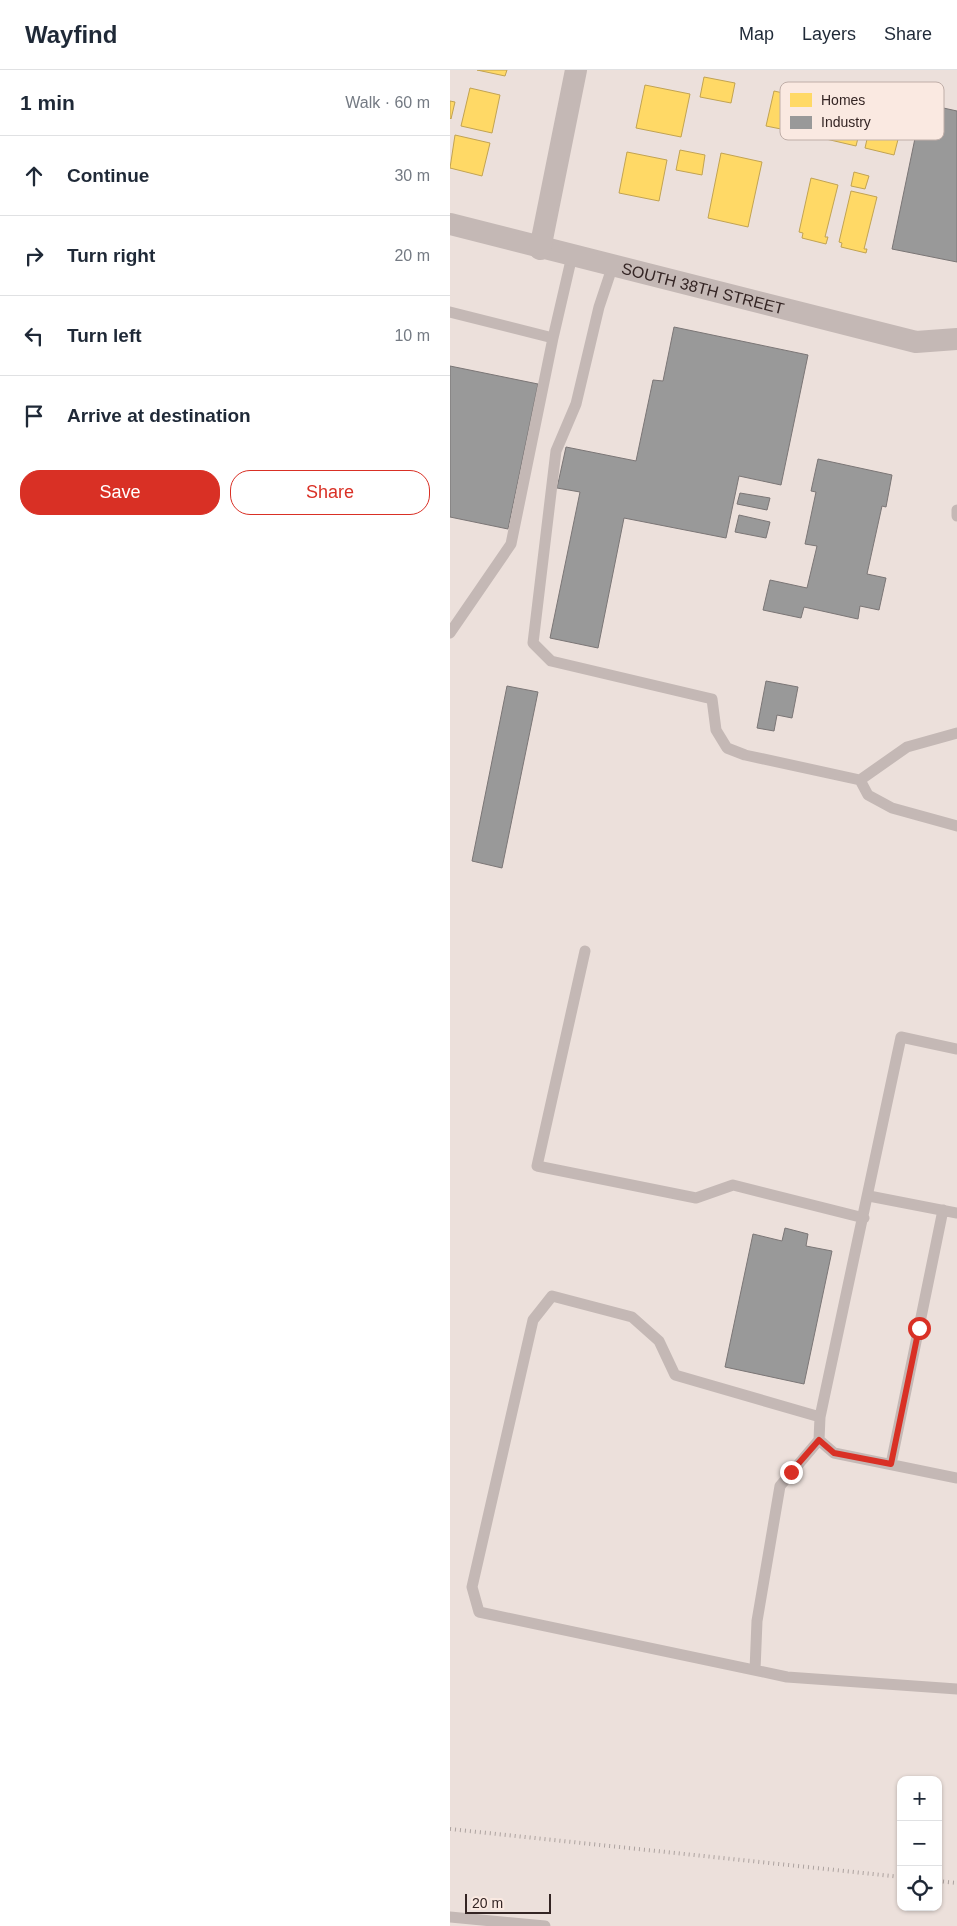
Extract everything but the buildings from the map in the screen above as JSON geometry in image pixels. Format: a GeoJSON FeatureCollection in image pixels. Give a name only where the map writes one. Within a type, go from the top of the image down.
{"type":"FeatureCollection","features":[{"type":"Feature","properties":{"kind":"street"},"geometry":{"type":"LineString","coordinates":[[540,248],[576,70]]}},
{"type":"Feature","properties":{"kind":"street","name":"SOUTH 38TH STREET"},"geometry":{"type":"LineString","coordinates":[[450,224],[916,342],[957,338]]}},
{"type":"Feature","properties":{"kind":"lane"},"geometry":{"type":"LineString","coordinates":[[450,633],[512,544],[553,338],[572,256]]}},
{"type":"Feature","properties":{"kind":"lane"},"geometry":{"type":"LineString","coordinates":[[612,266],[599,307],[576,404],[556,451],[533,644],[551,662],[712,699],[716,730],[727,748],[745,755],[860,780],[907,747],[957,733]]}},
{"type":"Feature","properties":{"kind":"lane"},"geometry":{"type":"LineString","coordinates":[[450,312],[553,338]]}},
{"type":"Feature","properties":{"kind":"lane"},"geometry":{"type":"LineString","coordinates":[[957,510],[957,516]]}},
{"type":"Feature","properties":{"kind":"lane"},"geometry":{"type":"LineString","coordinates":[[860,780],[868,795],[892,808],[957,826]]}},
{"type":"Feature","properties":{"kind":"lane"},"geometry":{"type":"LineString","coordinates":[[584,952],[537,1166],[696,1198],[732,1185],[864,1218]]}},
{"type":"Feature","properties":{"kind":"lane"},"geometry":{"type":"LineString","coordinates":[[755,1670],[757,1621],[780,1486],[819,1440],[820,1418],[902,1037],[957,1049]]}},
{"type":"Feature","properties":{"kind":"lane"},"geometry":{"type":"LineString","coordinates":[[869,1196],[957,1213]]}},
{"type":"Feature","properties":{"kind":"lane"},"geometry":{"type":"LineString","coordinates":[[891,1464],[943,1210]]}},
{"type":"Feature","properties":{"kind":"lane"},"geometry":{"type":"LineString","coordinates":[[820,1418],[675,1375],[660,1341],[632,1317],[552,1296],[533,1320],[472,1587],[479,1612],[787,1677],[957,1689]]}},
{"type":"Feature","properties":{"kind":"lane"},"geometry":{"type":"LineString","coordinates":[[819,1440],[834,1453],[957,1478]]}},
{"type":"Feature","properties":{"kind":"lane"},"geometry":{"type":"LineString","coordinates":[[450,1917],[545,1926]]}},
{"type":"Feature","properties":{"kind":"railway"},"geometry":{"type":"LineString","coordinates":[[450,1829],[897,1877]]}},
{"type":"Feature","properties":{"kind":"railway"},"geometry":{"type":"LineString","coordinates":[[942,1881],[957,1883]]}},
{"type":"Feature","properties":{"kind":"route"},"geometry":{"type":"LineString","coordinates":[[791,1472],[819,1440],[834,1453],[891,1464],[919,1328]]}}]}
